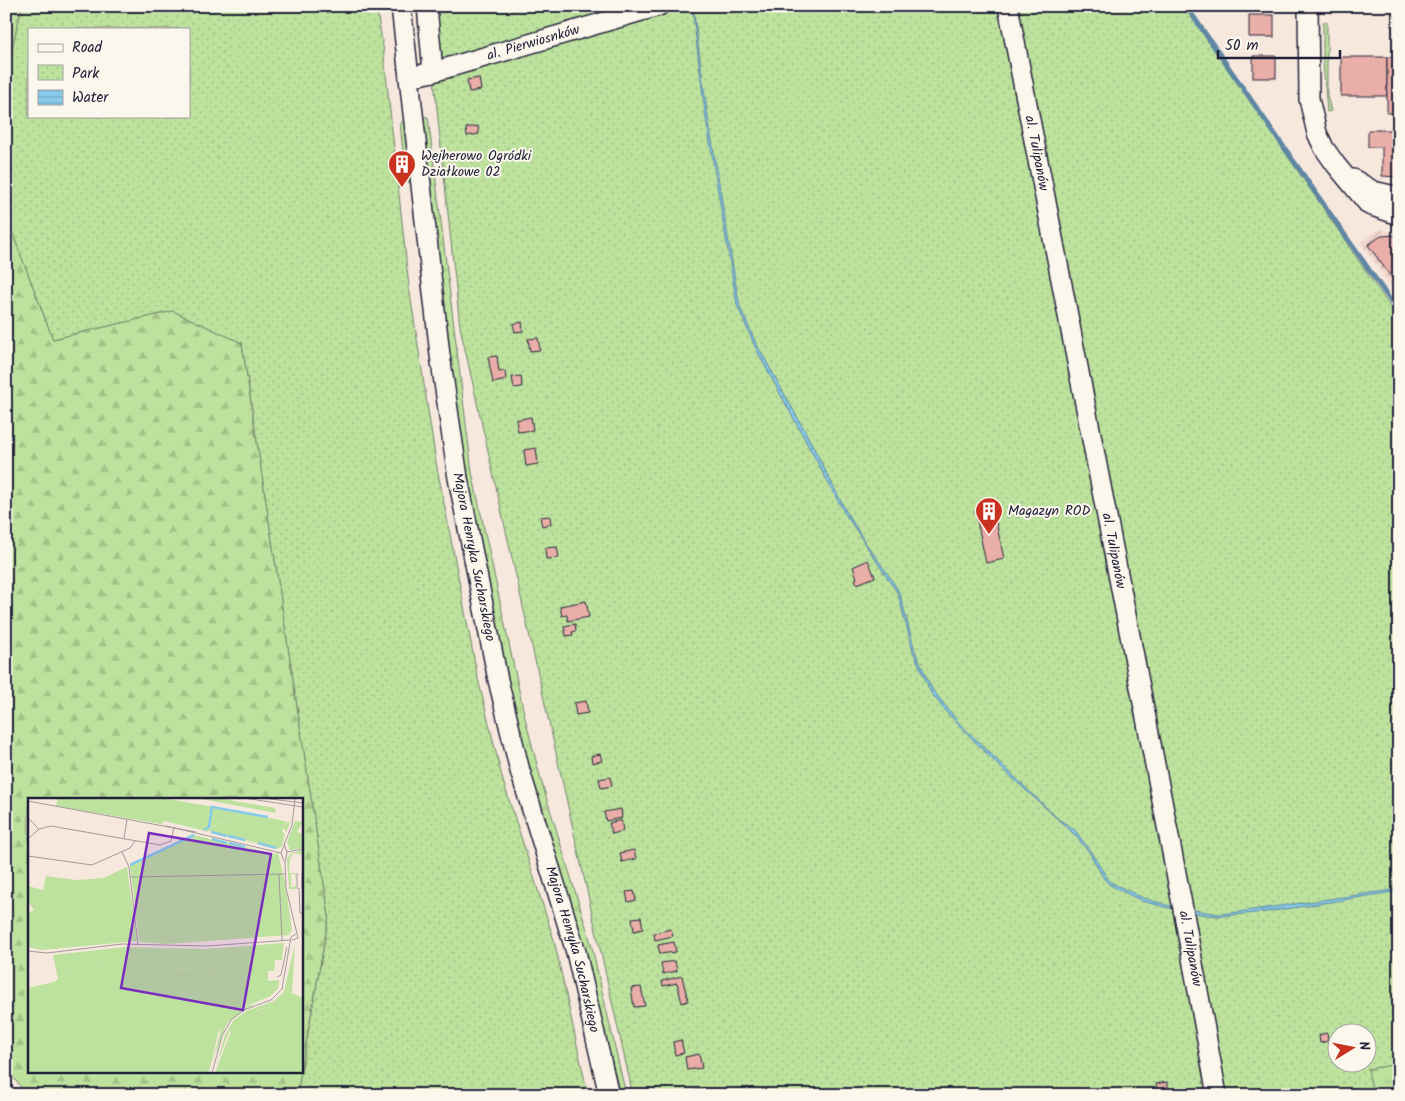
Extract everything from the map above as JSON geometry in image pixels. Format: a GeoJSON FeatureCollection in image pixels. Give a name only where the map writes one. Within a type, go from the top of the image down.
{"type":"FeatureCollection","features":[{"type":"Feature","properties":{"kind":"street","name":"Majora Henryka Sucharskiego"},"geometry":{"type":"LineString","coordinates":[[401,6],[440,355],[460,487],[498,680],[518,762],[576,952],[609,1095]]}},
{"type":"Feature","properties":{"kind":"street"},"geometry":{"type":"LineString","coordinates":[[427,6],[434,72]]}},
{"type":"Feature","properties":{"kind":"street","name":"al. Pierwiosnków"},"geometry":{"type":"LineString","coordinates":[[409,77],[434,72],[659,6]]}},
{"type":"Feature","properties":{"kind":"street","name":"al. Tulipanów"},"geometry":{"type":"LineString","coordinates":[[1008,6],[1180,890],[1217,1095]]}},
{"type":"Feature","properties":{"kind":"street"},"geometry":{"type":"LineString","coordinates":[[1308,6],[1308,85],[1310,109],[1321,142],[1341,172],[1369,205],[1399,215]]}},
{"type":"Feature","properties":{"kind":"street"},"geometry":{"type":"LineString","coordinates":[[1341,172],[1374,192],[1399,198]]}},
{"type":"Feature","properties":{"kind":"shaded area"},"geometry":{"type":"Polygon","coordinates":[[[1378,229],[1399,233],[1399,297],[1360,242],[1378,229]]]}},
{"type":"Feature","properties":{"kind":"green space"},"geometry":{"type":"Polygon","coordinates":[[[6,6],[22,6],[6,74],[6,6]]]}},
{"type":"Feature","properties":{"kind":"green space"},"geometry":{"type":"Polygon","coordinates":[[[22,6],[376,6],[383,46],[409,287],[436,462],[478,679],[503,781],[554,940],[588,1095],[297,1095],[329,916],[242,343],[173,311],[53,339],[6,216],[6,74],[22,6]]]}},
{"type":"Feature","properties":{"kind":"green space"},"geometry":{"type":"Polygon","coordinates":[[[431,6],[628,6],[438,62],[431,6]]]}},
{"type":"Feature","properties":{"kind":"green space"},"geometry":{"type":"Polygon","coordinates":[[[680,6],[1186,6],[1399,320],[1399,1064],[1378,1067],[1378,1024],[1328,1024],[1328,1074],[1369,1074],[1373,1095],[633,1095],[460,327],[434,81],[439,76],[680,6]]]}},
{"type":"Feature","properties":{"kind":"green space"},"geometry":{"type":"Polygon","coordinates":[[[1323,22],[1327,22],[1327,96],[1331,111],[1327,112],[1323,62],[1323,22]]]}},
{"type":"Feature","properties":{"kind":"green space"},"geometry":{"type":"Polygon","coordinates":[[[422,117],[428,117],[472,472],[525,718],[541,780],[591,943],[626,1095],[619,1095],[584,947],[526,759],[505,665],[467,477],[454,388],[422,117]]]}},
{"type":"Feature","properties":{"kind":"green space"},"geometry":{"type":"Polygon","coordinates":[[[405,120],[410,183],[406,181],[400,123],[405,120]]]}},
{"type":"Feature","properties":{"kind":"green space"},"geometry":{"type":"Polygon","coordinates":[[[6,216],[53,339],[173,311],[242,343],[329,916],[302,1065],[302,798],[28,798],[28,1074],[301,1074],[297,1095],[27,1095],[6,1068],[6,216]]]}},
{"type":"Feature","properties":{"kind":"green space"},"geometry":{"type":"Polygon","coordinates":[[[1399,1064],[1399,1095],[1373,1095],[1368,1074],[1378,1074],[1378,1067],[1399,1064]]]}},
{"type":"Feature","properties":{"kind":"water"},"geometry":{"type":"Polygon","coordinates":[[[692,6],[707,111],[740,307],[756,343],[805,431],[846,511],[900,594],[915,651],[932,689],[959,723],[1058,819],[1074,829],[1110,882],[1143,898],[1170,906],[1218,914],[1399,889],[1399,891],[1267,912],[1221,916],[1169,908],[1142,901],[1110,885],[1104,879],[1089,852],[1073,833],[998,765],[947,713],[931,693],[913,651],[898,594],[844,512],[756,349],[737,305],[705,113],[692,6]]]}},
{"type":"Feature","properties":{"kind":"building"},"geometry":{"type":"Polygon","coordinates":[[[1249,15],[1274,15],[1274,37],[1249,37],[1249,15]]]}},
{"type":"Feature","properties":{"kind":"building"},"geometry":{"type":"Polygon","coordinates":[[[1253,56],[1276,56],[1276,78],[1253,78],[1253,56]]]}},
{"type":"Feature","properties":{"kind":"building"},"geometry":{"type":"Polygon","coordinates":[[[1341,57],[1387,57],[1387,96],[1341,96],[1341,57]]]}},
{"type":"Feature","properties":{"kind":"building"},"geometry":{"type":"Polygon","coordinates":[[[1387,57],[1399,57],[1399,113],[1387,113],[1387,57]]]}},
{"type":"Feature","properties":{"kind":"building"},"geometry":{"type":"Polygon","coordinates":[[[479,78],[481,90],[469,92],[467,80],[479,78]]]}},
{"type":"Feature","properties":{"kind":"building"},"geometry":{"type":"Polygon","coordinates":[[[1397,119],[1399,119],[1399,177],[1382,176],[1382,147],[1368,147],[1368,130],[1397,130],[1397,119]]]}},
{"type":"Feature","properties":{"kind":"building"},"geometry":{"type":"Polygon","coordinates":[[[478,126],[479,134],[467,136],[466,128],[478,126]]]}},
{"type":"Feature","properties":{"kind":"building"},"geometry":{"type":"Polygon","coordinates":[[[1399,235],[1399,288],[1368,245],[1381,236],[1399,235]]]}},
{"type":"Feature","properties":{"kind":"building"},"geometry":{"type":"Polygon","coordinates":[[[522,322],[523,331],[515,332],[513,324],[522,322]]]}},
{"type":"Feature","properties":{"kind":"building"},"geometry":{"type":"Polygon","coordinates":[[[538,338],[540,350],[530,351],[528,339],[538,338]]]}},
{"type":"Feature","properties":{"kind":"building"},"geometry":{"type":"Polygon","coordinates":[[[497,356],[499,372],[505,371],[506,380],[493,383],[488,357],[497,356]]]}},
{"type":"Feature","properties":{"kind":"building"},"geometry":{"type":"Polygon","coordinates":[[[521,376],[522,387],[514,388],[512,377],[521,376]]]}},
{"type":"Feature","properties":{"kind":"building"},"geometry":{"type":"Polygon","coordinates":[[[531,417],[533,430],[518,432],[516,420],[531,417]]]}},
{"type":"Feature","properties":{"kind":"building"},"geometry":{"type":"Polygon","coordinates":[[[536,448],[538,464],[526,466],[524,450],[536,448]]]}},
{"type":"Feature","properties":{"kind":"building","name":"Magazyn ROD"},"geometry":{"type":"Polygon","coordinates":[[[993,507],[1004,559],[986,563],[975,511],[993,507]]]}},
{"type":"Feature","properties":{"kind":"building"},"geometry":{"type":"Polygon","coordinates":[[[550,516],[551,524],[542,526],[540,517],[550,516]]]}},
{"type":"Feature","properties":{"kind":"building"},"geometry":{"type":"Polygon","coordinates":[[[557,547],[559,558],[546,559],[545,548],[557,547]]]}},
{"type":"Feature","properties":{"kind":"building"},"geometry":{"type":"Polygon","coordinates":[[[868,560],[875,577],[857,584],[853,567],[868,560]]]}},
{"type":"Feature","properties":{"kind":"building"},"geometry":{"type":"Polygon","coordinates":[[[586,601],[589,617],[568,621],[567,615],[562,616],[560,606],[586,601]]]}},
{"type":"Feature","properties":{"kind":"building"},"geometry":{"type":"Polygon","coordinates":[[[575,624],[576,631],[572,632],[573,635],[566,636],[564,626],[575,624]]]}},
{"type":"Feature","properties":{"kind":"building"},"geometry":{"type":"Polygon","coordinates":[[[586,701],[588,713],[576,715],[574,703],[586,701]]]}},
{"type":"Feature","properties":{"kind":"building"},"geometry":{"type":"Polygon","coordinates":[[[600,754],[602,761],[592,763],[591,756],[600,754]]]}},
{"type":"Feature","properties":{"kind":"building"},"geometry":{"type":"Polygon","coordinates":[[[610,777],[612,786],[601,788],[599,779],[610,777]]]}},
{"type":"Feature","properties":{"kind":"building"},"geometry":{"type":"Polygon","coordinates":[[[621,809],[622,818],[606,821],[604,812],[621,809]]]}},
{"type":"Feature","properties":{"kind":"building"},"geometry":{"type":"Polygon","coordinates":[[[621,820],[623,831],[612,834],[609,823],[621,820]]]}},
{"type":"Feature","properties":{"kind":"building"},"geometry":{"type":"Polygon","coordinates":[[[634,850],[636,859],[622,862],[620,853],[634,850]]]}},
{"type":"Feature","properties":{"kind":"building"},"geometry":{"type":"Polygon","coordinates":[[[634,891],[636,900],[628,902],[626,892],[634,891]]]}},
{"type":"Feature","properties":{"kind":"building"},"geometry":{"type":"Polygon","coordinates":[[[641,917],[643,929],[634,931],[632,918],[641,917]]]}},
{"type":"Feature","properties":{"kind":"building"},"geometry":{"type":"Polygon","coordinates":[[[671,929],[673,936],[655,940],[654,933],[671,929]]]}},
{"type":"Feature","properties":{"kind":"building"},"geometry":{"type":"Polygon","coordinates":[[[674,942],[676,952],[660,954],[658,945],[674,942]]]}},
{"type":"Feature","properties":{"kind":"building"},"geometry":{"type":"Polygon","coordinates":[[[675,961],[677,971],[663,974],[661,963],[675,961]]]}},
{"type":"Feature","properties":{"kind":"building"},"geometry":{"type":"Polygon","coordinates":[[[682,976],[688,1001],[682,1003],[677,983],[663,986],[662,981],[682,976]]]}},
{"type":"Feature","properties":{"kind":"building"},"geometry":{"type":"Polygon","coordinates":[[[641,987],[645,1006],[634,1007],[631,988],[641,987]]]}},
{"type":"Feature","properties":{"kind":"building"},"geometry":{"type":"Polygon","coordinates":[[[1327,1033],[1328,1041],[1320,1043],[1319,1035],[1327,1033]]]}},
{"type":"Feature","properties":{"kind":"building"},"geometry":{"type":"Polygon","coordinates":[[[681,1040],[684,1053],[675,1055],[673,1042],[681,1040]]]}},
{"type":"Feature","properties":{"kind":"building"},"geometry":{"type":"Polygon","coordinates":[[[699,1054],[702,1068],[687,1070],[685,1057],[699,1054]]]}},
{"type":"Feature","properties":{"kind":"building"},"geometry":{"type":"Polygon","coordinates":[[[1167,1082],[1170,1093],[1158,1095],[1156,1084],[1167,1082]]]}},
{"type":"Feature","properties":{"kind":"building"},"geometry":{"type":"Polygon","coordinates":[[[706,1088],[707,1095],[693,1095],[693,1091],[706,1088]]]}},
{"type":"Feature","properties":{"kind":"waterway"},"geometry":{"type":"LineString","coordinates":[[1186,6],[1399,313]]}},
{"type":"Feature","properties":{"kind":"place","name":"Wejherowo Ogródki Działkowe 02"},"geometry":{"type":"Point","coordinates":[402,188]}},
{"type":"Feature","properties":{"kind":"place","name":"Magazyn ROD"},"geometry":{"type":"Point","coordinates":[989,535]}}]}
